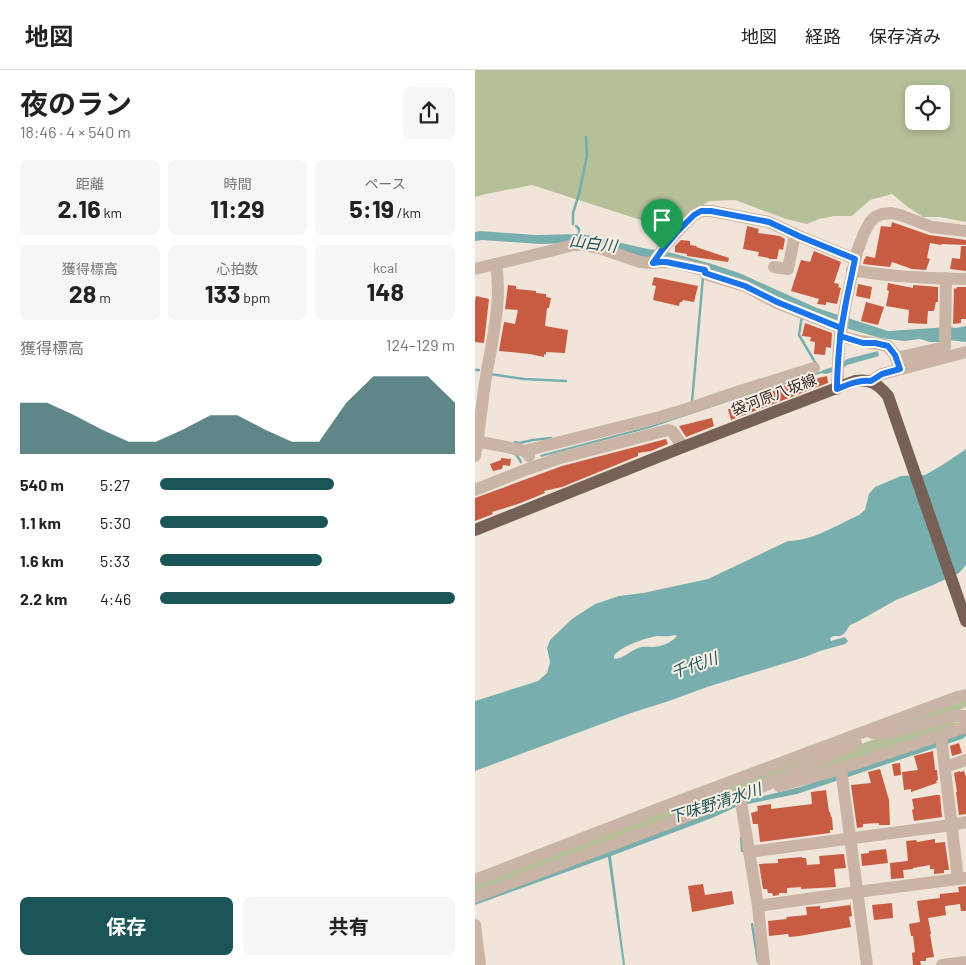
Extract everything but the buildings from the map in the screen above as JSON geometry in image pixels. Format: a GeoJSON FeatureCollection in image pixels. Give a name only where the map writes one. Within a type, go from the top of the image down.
{"type":"FeatureCollection","features":[{"type":"Feature","properties":{"kind":"main road","name":"袋河原八坂線"},"geometry":{"type":"LineString","coordinates":[[475,530],[855,381],[863,380],[874,383]]}},
{"type":"Feature","properties":{"kind":"main road"},"geometry":{"type":"LineString","coordinates":[[874,383],[888,396],[966,622]]}},
{"type":"Feature","properties":{"kind":"street"},"geometry":{"type":"LineString","coordinates":[[475,269],[558,249],[584,245],[640,262],[657,258],[676,233],[694,215],[701,211],[711,211],[769,222],[867,273],[966,279]]}},
{"type":"Feature","properties":{"kind":"street"},"geometry":{"type":"LineString","coordinates":[[837,389],[837,362],[854,265],[870,222],[882,214],[900,214],[932,227],[966,231]]}},
{"type":"Feature","properties":{"kind":"street"},"geometry":{"type":"LineString","coordinates":[[775,267],[788,269],[795,234]]}},
{"type":"Feature","properties":{"kind":"street"},"geometry":{"type":"LineString","coordinates":[[657,258],[660,262],[705,270],[705,273],[745,286],[777,302],[842,327],[863,343],[888,346],[898,364]]}},
{"type":"Feature","properties":{"kind":"street"},"geometry":{"type":"LineString","coordinates":[[475,456],[487,370],[493,344],[498,290],[496,264]]}},
{"type":"Feature","properties":{"kind":"street"},"geometry":{"type":"LineString","coordinates":[[945,344],[946,278]]}},
{"type":"Feature","properties":{"kind":"street"},"geometry":{"type":"LineString","coordinates":[[874,383],[882,374],[898,364],[945,344],[966,345]]}},
{"type":"Feature","properties":{"kind":"street"},"geometry":{"type":"LineString","coordinates":[[898,364],[966,352]]}},
{"type":"Feature","properties":{"kind":"street"},"geometry":{"type":"LineString","coordinates":[[524,451],[660,417],[814,368]]}},
{"type":"Feature","properties":{"kind":"street"},"geometry":{"type":"LineString","coordinates":[[475,490],[569,456],[668,430],[672,431],[683,447]]}},
{"type":"Feature","properties":{"kind":"street"},"geometry":{"type":"LineString","coordinates":[[476,442],[524,451],[529,454],[535,467]]}},
{"type":"Feature","properties":{"kind":"street"},"geometry":{"type":"LineString","coordinates":[[475,880],[663,807],[966,695]]}},
{"type":"Feature","properties":{"kind":"street"},"geometry":{"type":"LineString","coordinates":[[864,732],[883,734],[955,716],[966,716]]}},
{"type":"Feature","properties":{"kind":"street"},"geometry":{"type":"LineString","coordinates":[[740,796],[841,769],[966,727]]}},
{"type":"Feature","properties":{"kind":"street"},"geometry":{"type":"LineString","coordinates":[[475,897],[776,781],[860,741],[864,732]]}},
{"type":"Feature","properties":{"kind":"street"},"geometry":{"type":"LineString","coordinates":[[757,906],[962,879],[952,825],[941,736]]}},
{"type":"Feature","properties":{"kind":"street"},"geometry":{"type":"LineString","coordinates":[[945,767],[966,760]]}},
{"type":"Feature","properties":{"kind":"street"},"geometry":{"type":"LineString","coordinates":[[841,769],[867,965]]}},
{"type":"Feature","properties":{"kind":"street"},"geometry":{"type":"LineString","coordinates":[[740,796],[764,965]]}},
{"type":"Feature","properties":{"kind":"street"},"geometry":{"type":"LineString","coordinates":[[749,852],[966,822]]}},
{"type":"Feature","properties":{"kind":"street"},"geometry":{"type":"LineString","coordinates":[[475,925],[480,965]]}},
{"type":"Feature","properties":{"kind":"street"},"geometry":{"type":"LineString","coordinates":[[942,965],[966,962]]}},
{"type":"Feature","properties":{"kind":"green space"},"geometry":{"type":"Polygon","coordinates":[[[475,70],[966,70],[966,222],[940,217],[923,217],[892,194],[870,200],[852,216],[834,216],[807,224],[786,219],[735,200],[709,201],[679,221],[647,222],[532,185],[475,197],[475,70]]]}},
{"type":"Feature","properties":{"kind":"green space"},"geometry":{"type":"Polygon","coordinates":[[[966,700],[966,707],[960,710],[879,731],[966,700]]]}},
{"type":"Feature","properties":{"kind":"green space"},"geometry":{"type":"Polygon","coordinates":[[[966,722],[779,783],[880,737],[945,723],[966,722]]]}},
{"type":"Feature","properties":{"kind":"green space"},"geometry":{"type":"Polygon","coordinates":[[[839,745],[785,774],[475,892],[475,882],[839,745]]]}},
{"type":"Feature","properties":{"kind":"water","name":"山白川"},"geometry":{"type":"Polygon","coordinates":[[[475,232],[536,235],[581,234],[672,253],[739,273],[817,308],[888,331],[966,326],[966,342],[948,340],[930,342],[920,339],[905,341],[880,338],[809,314],[752,287],[568,243],[541,244],[475,241],[475,232]]]}},
{"type":"Feature","properties":{"kind":"water"},"geometry":{"type":"Polygon","coordinates":[[[878,351],[879,356],[847,365],[841,370],[822,373],[733,400],[650,428],[541,457],[540,455],[653,425],[840,365],[847,359],[878,351]]]}},
{"type":"Feature","properties":{"kind":"water","name":"千代川"},"geometry":{"type":"Polygon","coordinates":[[[966,449],[966,565],[959,573],[896,600],[850,625],[844,634],[830,638],[831,641],[845,637],[848,641],[845,644],[631,713],[475,771],[475,701],[538,681],[547,673],[550,662],[547,648],[550,640],[572,619],[595,604],[619,596],[643,593],[708,579],[788,541],[824,532],[859,515],[865,510],[869,494],[875,487],[901,476],[925,475],[966,449]],[[658,636],[641,640],[621,649],[614,656],[614,659],[622,657],[640,647],[662,645],[672,641],[677,636],[658,636]]]}},
{"type":"Feature","properties":{"kind":"water"},"geometry":{"type":"Polygon","coordinates":[[[966,731],[966,736],[962,739],[797,794],[738,806],[712,818],[611,856],[625,965],[623,965],[608,857],[475,905],[475,901],[738,802],[800,787],[966,731]]]}},
{"type":"Feature","properties":{"kind":"waterway","name":"山白川"},"geometry":{"type":"LineString","coordinates":[[573,224],[573,213],[587,156],[586,137]]}},
{"type":"Feature","properties":{"kind":"waterway","name":"山白川"},"geometry":{"type":"LineString","coordinates":[[576,226],[579,229],[579,236]]}},
{"type":"Feature","properties":{"kind":"waterway"},"geometry":{"type":"LineString","coordinates":[[692,402],[703,277]]}},
{"type":"Feature","properties":{"kind":"waterway"},"geometry":{"type":"LineString","coordinates":[[802,316],[799,335],[816,364]]}},
{"type":"Feature","properties":{"kind":"waterway"},"geometry":{"type":"LineString","coordinates":[[490,374],[524,379],[566,381]]}},
{"type":"Feature","properties":{"kind":"waterway"},"geometry":{"type":"LineString","coordinates":[[515,442],[551,438]]}},
{"type":"Feature","properties":{"kind":"waterway"},"geometry":{"type":"LineString","coordinates":[[514,454],[516,454],[521,462]]}},
{"type":"Feature","properties":{"kind":"waterway"},"geometry":{"type":"LineString","coordinates":[[741,838],[742,851]]}},
{"type":"Feature","properties":{"kind":"waterway"},"geometry":{"type":"LineString","coordinates":[[752,924],[758,962]]}},
{"type":"Feature","properties":{"kind":"route"},"geometry":{"type":"LineString","coordinates":[[662,250],[653,263],[666,262],[705,270],[705,273],[753,289],[777,302],[841,328],[839,344],[837,362],[837,389],[855,381],[871,381],[882,374],[900,369],[895,355],[888,346],[863,343],[850,339],[840,336],[846,302],[851,275],[855,259],[769,222],[711,211],[701,211],[694,215],[662,250]]}},
{"type":"Feature","properties":{"kind":"water label","name":"下味野清水川"},"geometry":{"type":"Point","coordinates":[715,803]}}]}
